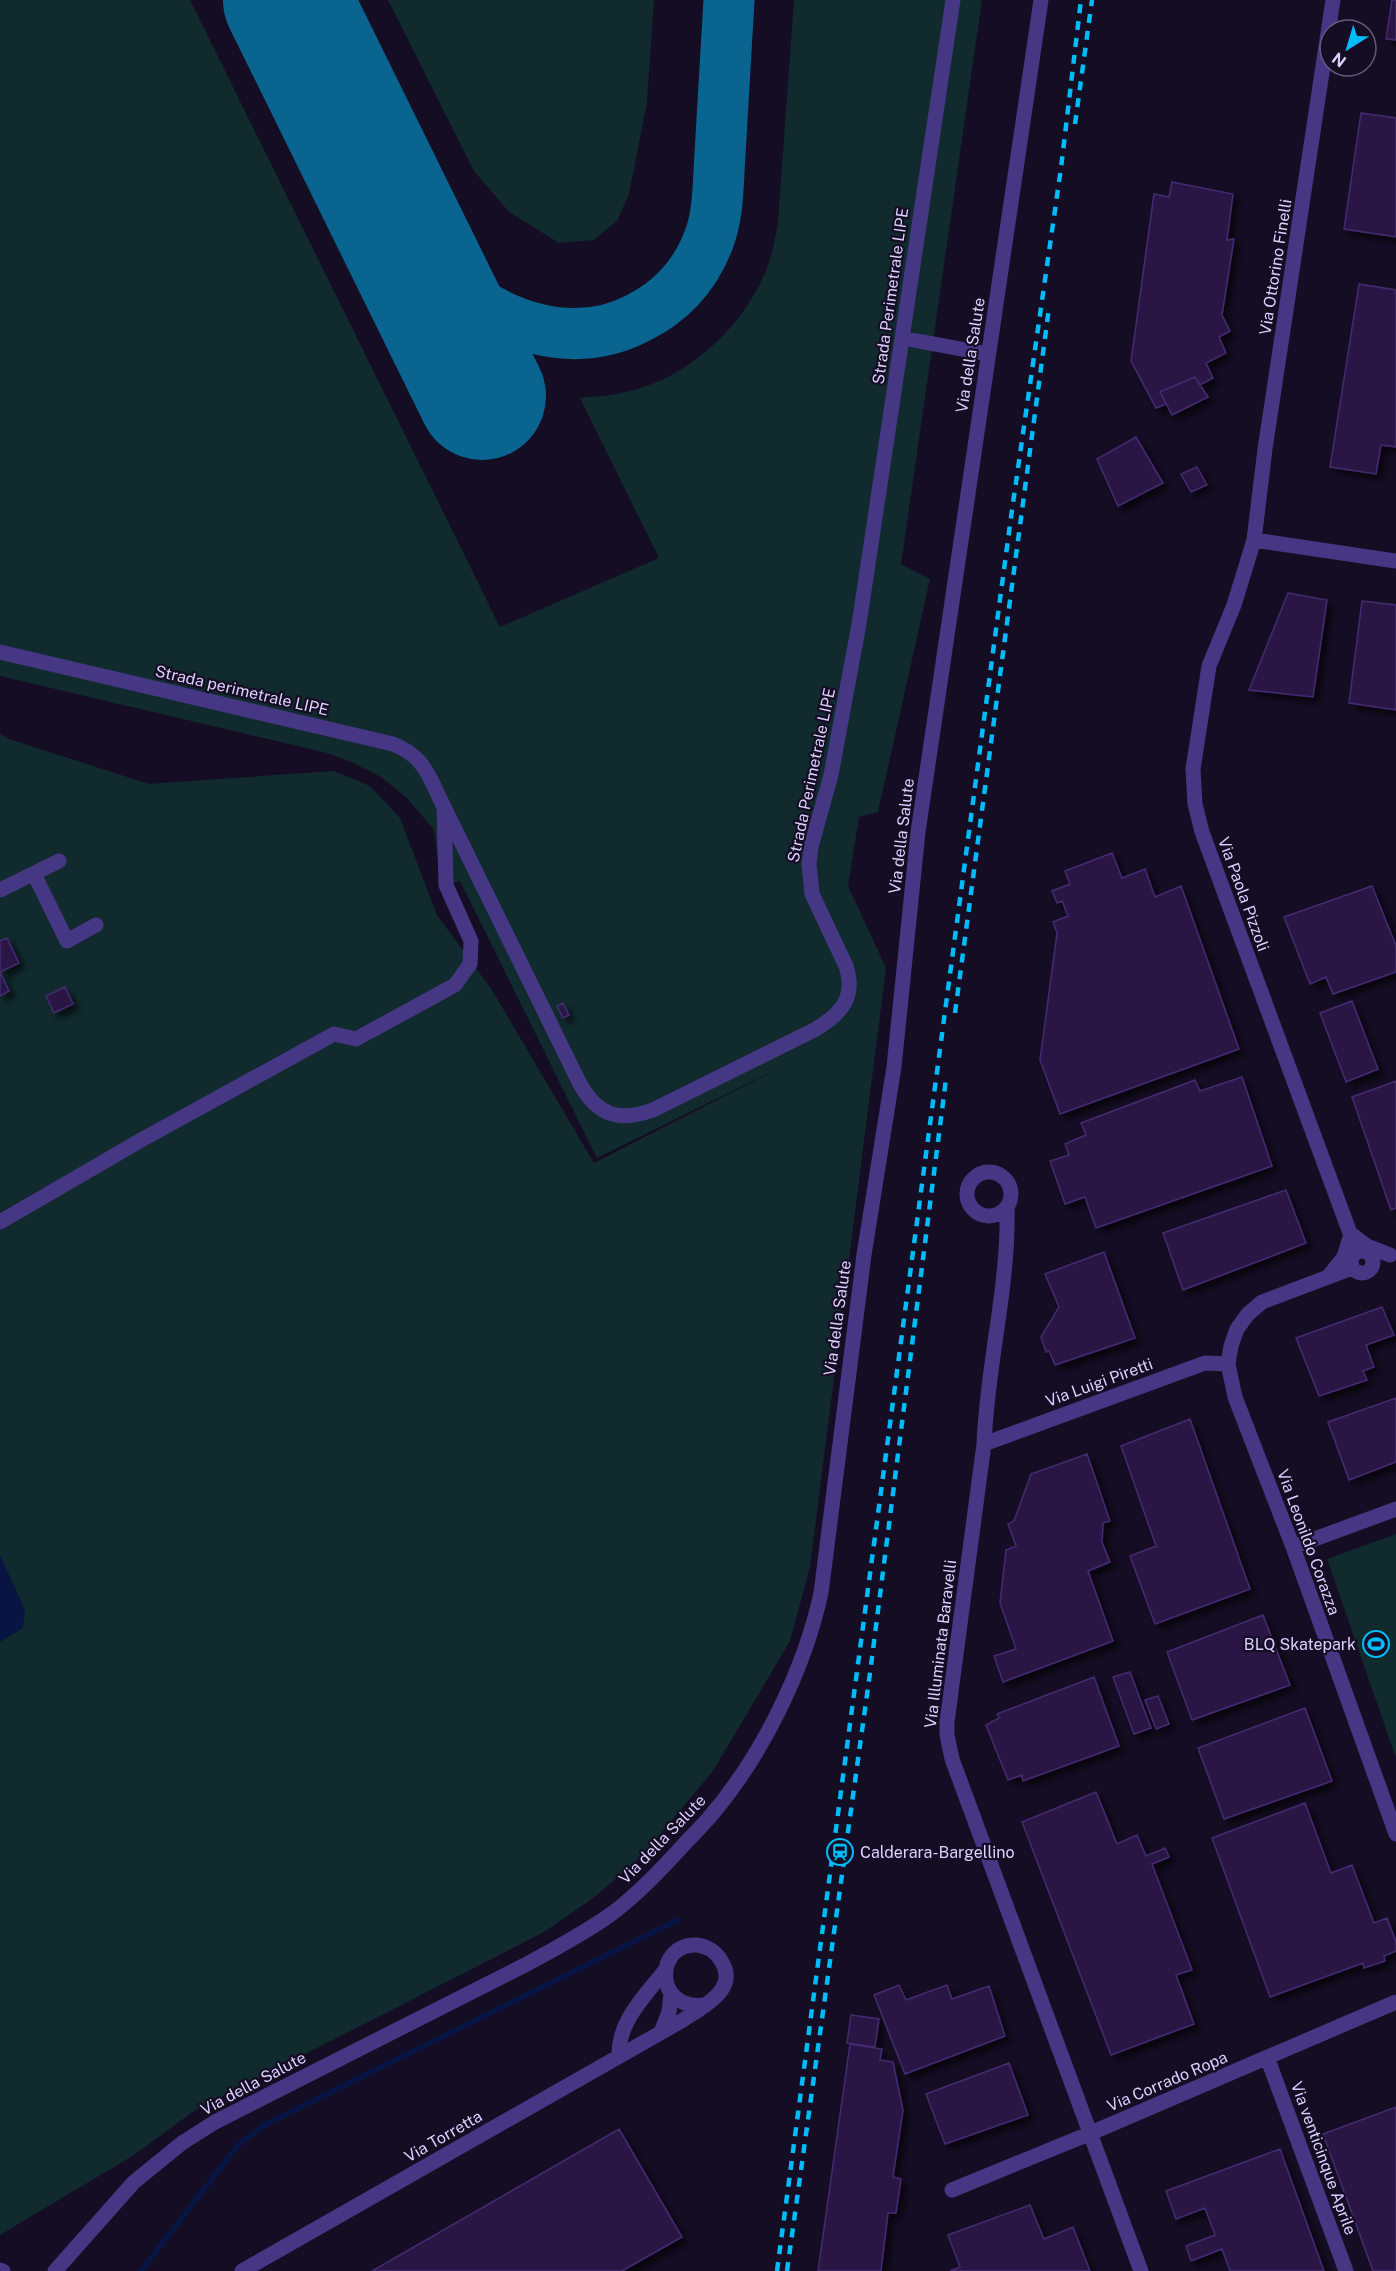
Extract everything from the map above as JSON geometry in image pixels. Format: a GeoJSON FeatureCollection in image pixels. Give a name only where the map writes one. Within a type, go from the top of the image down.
{"type":"FeatureCollection","features":[{"type":"Feature","properties":{"kind":"street","name":"Strada Perimetrale LIPE"},"geometry":{"type":"LineString","coordinates":[[444,807],[580,1084],[587,1097],[605,1112],[628,1117],[653,1110],[816,1029],[836,1016],[847,998],[850,978],[812,894],[808,864],[831,775],[857,635],[952,0]]}},
{"type":"Feature","properties":{"kind":"street","name":"Via della Salute"},"geometry":{"type":"LineString","coordinates":[[55,2271],[134,2182],[182,2143],[236,2111],[525,1965],[609,1916],[666,1865],[709,1818],[751,1760],[778,1711],[802,1658],[815,1621],[821,1593],[864,1255],[894,1067],[918,832],[1041,0]]}},
{"type":"Feature","properties":{"kind":"street","name":"Via Ottorino Finelli"},"geometry":{"type":"LineString","coordinates":[[1254,540],[1267,438],[1333,0]]}},
{"type":"Feature","properties":{"kind":"street"},"geometry":{"type":"LineString","coordinates":[[902,338],[988,354]]}},
{"type":"Feature","properties":{"kind":"street"},"geometry":{"type":"LineString","coordinates":[[1254,540],[1396,561]]}},
{"type":"Feature","properties":{"kind":"street","name":"Via Paola Pizzoli"},"geometry":{"type":"LineString","coordinates":[[1254,540],[1234,605],[1209,666],[1193,769],[1195,804],[1211,859],[1357,1252]]}},
{"type":"Feature","properties":{"kind":"street","name":"Strada perimetrale LIPE"},"geometry":{"type":"LineString","coordinates":[[0,652],[393,744],[405,749],[421,762],[444,807]]}},
{"type":"Feature","properties":{"kind":"street"},"geometry":{"type":"LineString","coordinates":[[0,1222],[143,1138],[334,1034],[356,1039],[455,985],[470,964],[471,941],[446,885],[444,807]]}},
{"type":"Feature","properties":{"kind":"street"},"geometry":{"type":"LineString","coordinates":[[0,890],[59,861]]}},
{"type":"Feature","properties":{"kind":"street"},"geometry":{"type":"LineString","coordinates":[[34,874],[67,941],[96,925]]}},
{"type":"Feature","properties":{"kind":"street","name":"Via Illuminata Baravelli"},"geometry":{"type":"LineString","coordinates":[[1007,1208],[1008,1246],[985,1408],[984,1444],[948,1711],[947,1735],[952,1759],[1091,2133]]}},
{"type":"Feature","properties":{"kind":"street"},"geometry":{"type":"LineString","coordinates":[[1326,1279],[1344,1257],[1351,1234],[1367,1246],[1393,1254]]}},
{"type":"Feature","properties":{"kind":"street"},"geometry":{"type":"LineString","coordinates":[[1357,1252],[1366,1252],[1372,1260],[1371,1268],[1366,1273],[1358,1273],[1352,1268],[1351,1258],[1357,1252]]}},
{"type":"Feature","properties":{"kind":"street"},"geometry":{"type":"LineString","coordinates":[[1372,1260],[1393,1254]]}},
{"type":"Feature","properties":{"kind":"street"},"geometry":{"type":"LineString","coordinates":[[1326,1279],[1352,1268]]}},
{"type":"Feature","properties":{"kind":"street","name":"Via Leonildo Corazza"},"geometry":{"type":"LineString","coordinates":[[1326,1279],[1262,1302],[1248,1314],[1237,1329],[1228,1364],[1235,1397],[1293,1547],[1396,1834]]}},
{"type":"Feature","properties":{"kind":"street","name":"Via Luigi Piretti"},"geometry":{"type":"LineString","coordinates":[[984,1444],[1204,1363],[1228,1364]]}},
{"type":"Feature","properties":{"kind":"street"},"geometry":{"type":"LineString","coordinates":[[1293,1547],[1396,1509]]}},
{"type":"Feature","properties":{"kind":"street","name":"Via Torretta"},"geometry":{"type":"LineString","coordinates":[[242,2271],[683,2020],[713,2001],[724,1985],[724,1966],[720,1957],[704,1946],[694,1945],[675,1952],[666,1969]]}},
{"type":"Feature","properties":{"kind":"street"},"geometry":{"type":"LineString","coordinates":[[666,1969],[667,1986],[671,1993],[684,2004],[704,2005]]}},
{"type":"Feature","properties":{"kind":"street"},"geometry":{"type":"LineString","coordinates":[[619,2055],[618,2044],[624,2025],[666,1969]]}},
{"type":"Feature","properties":{"kind":"street"},"geometry":{"type":"LineString","coordinates":[[661,2032],[669,2012],[671,1993]]}},
{"type":"Feature","properties":{"kind":"street","name":"Via Corrado Ropa"},"geometry":{"type":"LineString","coordinates":[[952,2190],[1396,2002]]}},
{"type":"Feature","properties":{"kind":"street","name":"Via venticinque Aprile"},"geometry":{"type":"LineString","coordinates":[[1267,2057],[1346,2271]]}},
{"type":"Feature","properties":{"kind":"street"},"geometry":{"type":"LineString","coordinates":[[1091,2133],[1141,2271]]}},
{"type":"Feature","properties":{"kind":"green space"},"geometry":{"type":"Polygon","coordinates":[[[0,0],[190,0],[500,627],[659,558],[580,398],[626,392],[670,376],[691,363],[728,331],[756,291],[774,246],[778,221],[794,0],[982,0],[901,564],[930,579],[878,812],[859,817],[848,886],[886,968],[810,1567],[790,1641],[713,1771],[643,1855],[596,1896],[544,1932],[194,2111],[134,2155],[0,2235],[0,734],[9,739],[149,784],[334,771],[370,786],[400,818],[437,915],[492,990],[594,1163],[789,1063],[597,1158],[460,881],[441,887],[434,830],[407,798],[381,777],[327,753],[0,676],[0,0]]]}},
{"type":"Feature","properties":{"kind":"green space"},"geometry":{"type":"Polygon","coordinates":[[[388,0],[654,0],[647,102],[629,194],[617,221],[594,240],[559,243],[509,212],[474,171],[388,0]]]}},
{"type":"Feature","properties":{"kind":"green space","name":"BLQ Skatepark"},"geometry":{"type":"Polygon","coordinates":[[[1396,1534],[1396,1758],[1327,1559],[1396,1534]]]}},
{"type":"Feature","properties":{"kind":"shaded area"},"geometry":{"type":"Polygon","coordinates":[[[0,1555],[25,1610],[23,1628],[0,1642],[0,1555]]]}},
{"type":"Feature","properties":{"kind":"building"},"geometry":{"type":"Polygon","coordinates":[[[1392,0],[1396,0],[1396,40],[1386,39],[1392,0]]]}},
{"type":"Feature","properties":{"kind":"building"},"geometry":{"type":"Polygon","coordinates":[[[1361,113],[1396,118],[1396,237],[1344,229],[1361,113]]]}},
{"type":"Feature","properties":{"kind":"building"},"geometry":{"type":"Polygon","coordinates":[[[1172,182],[1233,194],[1227,240],[1234,239],[1222,315],[1230,331],[1219,337],[1226,353],[1206,363],[1213,378],[1200,385],[1195,377],[1160,392],[1166,404],[1156,408],[1131,361],[1154,194],[1169,197],[1172,182]]]}},
{"type":"Feature","properties":{"kind":"building"},"geometry":{"type":"Polygon","coordinates":[[[1359,284],[1396,290],[1396,447],[1381,445],[1376,474],[1330,467],[1359,284]]]}},
{"type":"Feature","properties":{"kind":"building"},"geometry":{"type":"Polygon","coordinates":[[[1195,377],[1208,397],[1172,415],[1160,392],[1195,377]]]}},
{"type":"Feature","properties":{"kind":"building"},"geometry":{"type":"Polygon","coordinates":[[[1136,437],[1163,483],[1118,506],[1097,459],[1136,437]]]}},
{"type":"Feature","properties":{"kind":"building"},"geometry":{"type":"Polygon","coordinates":[[[1197,467],[1207,485],[1191,492],[1181,474],[1197,467]]]}},
{"type":"Feature","properties":{"kind":"building"},"geometry":{"type":"Polygon","coordinates":[[[1288,593],[1327,600],[1313,697],[1249,690],[1288,593]]]}},
{"type":"Feature","properties":{"kind":"building"},"geometry":{"type":"Polygon","coordinates":[[[1362,601],[1396,605],[1396,710],[1349,703],[1362,601]]]}},
{"type":"Feature","properties":{"kind":"building"},"geometry":{"type":"Polygon","coordinates":[[[1112,853],[1122,878],[1145,869],[1155,897],[1181,886],[1239,1049],[1060,1114],[1040,1060],[1057,933],[1053,922],[1068,916],[1062,901],[1057,903],[1052,891],[1070,884],[1065,871],[1112,853]]]}},
{"type":"Feature","properties":{"kind":"building"},"geometry":{"type":"Polygon","coordinates":[[[1372,886],[1396,946],[1396,972],[1333,994],[1326,977],[1310,984],[1284,917],[1372,886]]]}},
{"type":"Feature","properties":{"kind":"building"},"geometry":{"type":"Polygon","coordinates":[[[7,938],[19,963],[0,972],[0,941],[7,938]]]}},
{"type":"Feature","properties":{"kind":"building"},"geometry":{"type":"Polygon","coordinates":[[[0,972],[9,991],[0,996],[0,972]]]}},
{"type":"Feature","properties":{"kind":"building"},"geometry":{"type":"Polygon","coordinates":[[[65,987],[73,1004],[54,1013],[46,996],[65,987]]]}},
{"type":"Feature","properties":{"kind":"building"},"geometry":{"type":"Polygon","coordinates":[[[1352,1001],[1378,1069],[1346,1082],[1320,1013],[1352,1001]]]}},
{"type":"Feature","properties":{"kind":"building"},"geometry":{"type":"Polygon","coordinates":[[[563,1003],[569,1015],[563,1018],[557,1006],[563,1003]]]}},
{"type":"Feature","properties":{"kind":"building"},"geometry":{"type":"Polygon","coordinates":[[[1242,1077],[1272,1166],[1096,1228],[1085,1197],[1065,1204],[1050,1161],[1069,1155],[1065,1144],[1086,1135],[1081,1123],[1195,1080],[1200,1091],[1242,1077]]]}},
{"type":"Feature","properties":{"kind":"building"},"geometry":{"type":"Polygon","coordinates":[[[1396,1081],[1396,1208],[1391,1210],[1352,1097],[1396,1081]]]}},
{"type":"Feature","properties":{"kind":"building"},"geometry":{"type":"Polygon","coordinates":[[[1286,1190],[1306,1243],[1183,1290],[1163,1233],[1286,1190]]]}},
{"type":"Feature","properties":{"kind":"building"},"geometry":{"type":"Polygon","coordinates":[[[1104,1252],[1135,1338],[1055,1365],[1049,1351],[1046,1352],[1041,1337],[1059,1307],[1045,1274],[1104,1252]]]}},
{"type":"Feature","properties":{"kind":"building"},"geometry":{"type":"Polygon","coordinates":[[[1382,1307],[1394,1335],[1366,1345],[1374,1367],[1363,1371],[1367,1380],[1319,1396],[1296,1338],[1382,1307]]]}},
{"type":"Feature","properties":{"kind":"building"},"geometry":{"type":"Polygon","coordinates":[[[1396,1398],[1396,1462],[1349,1480],[1328,1422],[1396,1398]]]}},
{"type":"Feature","properties":{"kind":"building"},"geometry":{"type":"Polygon","coordinates":[[[1190,1419],[1250,1589],[1155,1624],[1130,1556],[1156,1546],[1121,1446],[1190,1419]]]}},
{"type":"Feature","properties":{"kind":"building"},"geometry":{"type":"Polygon","coordinates":[[[1087,1454],[1110,1521],[1103,1523],[1102,1542],[1110,1562],[1088,1571],[1113,1641],[1003,1682],[994,1656],[1016,1649],[1000,1603],[1006,1550],[1016,1546],[1008,1524],[1014,1521],[1031,1474],[1087,1454]]]}},
{"type":"Feature","properties":{"kind":"building"},"geometry":{"type":"Polygon","coordinates":[[[1263,1615],[1290,1685],[1192,1720],[1167,1652],[1263,1615]]]}},
{"type":"Feature","properties":{"kind":"building"},"geometry":{"type":"Polygon","coordinates":[[[1130,1672],[1151,1728],[1134,1734],[1113,1677],[1130,1672]]]}},
{"type":"Feature","properties":{"kind":"building"},"geometry":{"type":"Polygon","coordinates":[[[1094,1677],[1119,1746],[1023,1781],[1022,1775],[1008,1780],[986,1725],[999,1718],[997,1714],[1094,1677]]]}},
{"type":"Feature","properties":{"kind":"building"},"geometry":{"type":"Polygon","coordinates":[[[1158,1696],[1169,1724],[1156,1729],[1145,1700],[1158,1696]]]}},
{"type":"Feature","properties":{"kind":"building"},"geometry":{"type":"Polygon","coordinates":[[[1305,1708],[1332,1781],[1224,1819],[1198,1748],[1305,1708]]]}},
{"type":"Feature","properties":{"kind":"building"},"geometry":{"type":"Polygon","coordinates":[[[1096,1792],[1117,1844],[1137,1835],[1146,1856],[1165,1848],[1169,1857],[1152,1864],[1192,1970],[1176,1975],[1194,2024],[1111,2055],[1022,1822],[1096,1792]]]}},
{"type":"Feature","properties":{"kind":"building"},"geometry":{"type":"Polygon","coordinates":[[[1305,1803],[1331,1873],[1352,1865],[1374,1923],[1387,1918],[1396,1942],[1396,1951],[1384,1956],[1385,1961],[1364,1968],[1363,1963],[1270,1997],[1212,1838],[1305,1803]]]}},
{"type":"Feature","properties":{"kind":"building"},"geometry":{"type":"Polygon","coordinates":[[[899,1985],[906,2000],[947,1985],[952,1999],[989,1986],[1005,2036],[905,2074],[874,1995],[899,1985]]]}},
{"type":"Feature","properties":{"kind":"building"},"geometry":{"type":"Polygon","coordinates":[[[851,2015],[879,2019],[875,2047],[847,2043],[851,2015]]]}},
{"type":"Feature","properties":{"kind":"building"},"geometry":{"type":"Polygon","coordinates":[[[850,2044],[882,2049],[880,2060],[893,2062],[903,2110],[893,2177],[901,2179],[896,2213],[888,2213],[881,2271],[818,2271],[850,2044]]]}},
{"type":"Feature","properties":{"kind":"building"},"geometry":{"type":"Polygon","coordinates":[[[1009,2063],[1028,2115],[945,2144],[926,2094],[1009,2063]]]}},
{"type":"Feature","properties":{"kind":"building"},"geometry":{"type":"Polygon","coordinates":[[[1396,2107],[1396,2271],[1373,2271],[1323,2134],[1396,2107]]]}},
{"type":"Feature","properties":{"kind":"building"},"geometry":{"type":"Polygon","coordinates":[[[619,2129],[682,2237],[622,2271],[372,2271],[619,2129]]]}},
{"type":"Feature","properties":{"kind":"building"},"geometry":{"type":"Polygon","coordinates":[[[1280,2149],[1324,2271],[1230,2271],[1222,2249],[1191,2261],[1186,2246],[1215,2235],[1205,2208],[1176,2219],[1166,2191],[1280,2149]]]}},
{"type":"Feature","properties":{"kind":"building"},"geometry":{"type":"Polygon","coordinates":[[[1030,2205],[1044,2239],[1073,2227],[1090,2271],[950,2271],[960,2267],[948,2235],[1030,2205]]]}},
{"type":"Feature","properties":{"kind":"waterway"},"geometry":{"type":"LineString","coordinates":[[141,2271],[238,2145],[266,2124],[678,1920]]}},
{"type":"Feature","properties":{"kind":"taxiway"},"geometry":{"type":"LineString","coordinates":[[395,218],[426,258],[447,280],[467,296],[513,321],[538,329],[563,333],[588,333],[613,328],[650,311],[672,295],[690,275],[704,252],[715,219],[729,0]]}},
{"type":"Feature","properties":{"kind":"runway"},"geometry":{"type":"LineString","coordinates":[[287,0],[482,396]]}},
{"type":"Feature","properties":{"kind":"railway"},"geometry":{"type":"LineString","coordinates":[[777,2271],[1011,517],[1061,168],[1081,0]]}},
{"type":"Feature","properties":{"kind":"railway"},"geometry":{"type":"LineString","coordinates":[[1075,124],[1092,0]]}},
{"type":"Feature","properties":{"kind":"railway"},"geometry":{"type":"LineString","coordinates":[[955,1013],[1049,308]]}},
{"type":"Feature","properties":{"kind":"railway"},"geometry":{"type":"LineString","coordinates":[[787,2271],[870,1673],[946,1079]]}},
{"type":"Feature","properties":{"kind":"place","name":"BLQ Skatepark"},"geometry":{"type":"Point","coordinates":[1376,1644]}},
{"type":"Feature","properties":{"kind":"place","name":"Calderara-Bargellino"},"geometry":{"type":"Point","coordinates":[840,1852]}}]}
